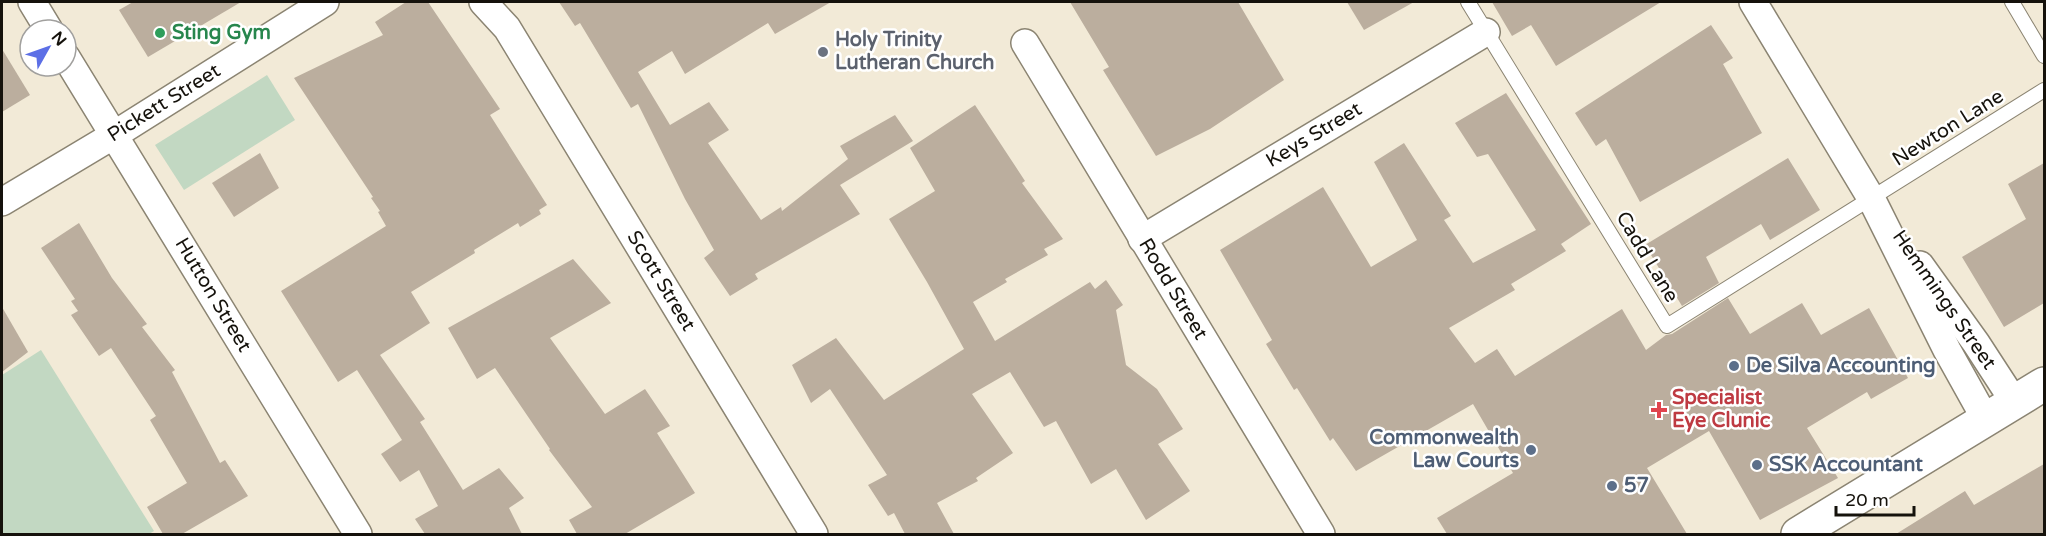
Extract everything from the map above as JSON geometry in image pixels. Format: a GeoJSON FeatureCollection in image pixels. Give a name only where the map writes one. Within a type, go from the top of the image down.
{"type":"FeatureCollection","features":[{"type":"Feature","properties":{"kind":"street"},"geometry":{"type":"LineString","coordinates":[[32,2],[42,18]]}},
{"type":"Feature","properties":{"kind":"street","name":"Pickett Street"},"geometry":{"type":"LineString","coordinates":[[2,202],[114,135],[325,2]]}},
{"type":"Feature","properties":{"kind":"street","name":"Scott Street"},"geometry":{"type":"LineString","coordinates":[[483,2],[507,28],[814,534]]}},
{"type":"Feature","properties":{"kind":"street","name":"Scott Street"},"geometry":{"type":"LineString","coordinates":[[498,2],[507,28]]}},
{"type":"Feature","properties":{"kind":"street","name":"Hemmings Street"},"geometry":{"type":"LineString","coordinates":[[1753,2],[1871,198],[1986,420]]}},
{"type":"Feature","properties":{"kind":"street","name":"Keys Street"},"geometry":{"type":"LineString","coordinates":[[1142,238],[1486,32]]}},
{"type":"Feature","properties":{"kind":"street","name":"Rodd Street"},"geometry":{"type":"LineString","coordinates":[[1025,43],[1321,534]]}},
{"type":"Feature","properties":{"kind":"street","name":"Hutton Street"},"geometry":{"type":"LineString","coordinates":[[78,76],[358,534]]}},
{"type":"Feature","properties":{"kind":"street","name":"Hemmings Street"},"geometry":{"type":"LineString","coordinates":[[1871,198],[1971,335],[2014,403]]}},
{"type":"Feature","properties":{"kind":"street"},"geometry":{"type":"LineString","coordinates":[[1798,534],[2044,384]]}},
{"type":"Feature","properties":{"kind":"lane","name":"Cadd Lane"},"geometry":{"type":"LineString","coordinates":[[1468,2],[1666,326],[1871,198]]}},
{"type":"Feature","properties":{"kind":"lane"},"geometry":{"type":"LineString","coordinates":[[2012,2],[2044,56]]}},
{"type":"Feature","properties":{"kind":"lane","name":"Newton Lane"},"geometry":{"type":"LineString","coordinates":[[1871,198],[2044,90]]}},
{"type":"Feature","properties":{"kind":"green space"},"geometry":{"type":"Polygon","coordinates":[[[267,75],[295,120],[184,190],[155,145],[267,75]]]}},
{"type":"Feature","properties":{"kind":"green space"},"geometry":{"type":"Polygon","coordinates":[[[41,350],[154,531],[149,534],[2,534],[2,375],[41,350]]]}},
{"type":"Feature","properties":{"kind":"building","name":"Sting Gym"},"geometry":{"type":"Polygon","coordinates":[[[133,2],[241,2],[148,57],[119,10],[133,2]]]}},
{"type":"Feature","properties":{"kind":"building"},"geometry":{"type":"Polygon","coordinates":[[[406,2],[428,2],[500,109],[490,115],[547,205],[539,210],[541,214],[520,227],[518,223],[474,250],[475,253],[411,292],[430,323],[380,355],[425,419],[420,422],[463,490],[499,468],[524,498],[509,508],[522,534],[425,534],[415,519],[438,506],[419,470],[400,482],[381,454],[402,440],[357,370],[338,382],[281,291],[386,226],[371,198],[373,197],[294,78],[383,35],[375,22],[406,2]]]}},
{"type":"Feature","properties":{"kind":"building"},"geometry":{"type":"Polygon","coordinates":[[[559,2],[831,2],[775,34],[768,23],[685,74],[672,51],[638,72],[670,125],[709,102],[729,130],[708,143],[761,220],[781,207],[782,211],[848,159],[840,146],[895,115],[913,141],[840,185],[860,214],[755,274],[758,279],[730,296],[704,258],[714,250],[685,199],[638,104],[631,108],[580,23],[575,26],[559,2]]]}},
{"type":"Feature","properties":{"kind":"building"},"geometry":{"type":"Polygon","coordinates":[[[1070,2],[1238,2],[1284,80],[1210,129],[1156,156],[1103,70],[1109,67],[1070,2]]]}},
{"type":"Feature","properties":{"kind":"building"},"geometry":{"type":"Polygon","coordinates":[[[1347,2],[1414,2],[1364,30],[1347,2]]]}},
{"type":"Feature","properties":{"kind":"building"},"geometry":{"type":"Polygon","coordinates":[[[1492,2],[1661,2],[1556,66],[1531,25],[1512,36],[1492,2]]]}},
{"type":"Feature","properties":{"kind":"building"},"geometry":{"type":"Polygon","coordinates":[[[1711,25],[1733,58],[1723,64],[1762,133],[1640,202],[1606,139],[1596,146],[1575,113],[1711,25]]]}},
{"type":"Feature","properties":{"kind":"building"},"geometry":{"type":"Polygon","coordinates":[[[2,49],[30,95],[2,112],[2,49]]]}},
{"type":"Feature","properties":{"kind":"building"},"geometry":{"type":"Polygon","coordinates":[[[1506,93],[1591,224],[1561,244],[1566,251],[1511,284],[1515,290],[1449,328],[1475,363],[1497,349],[1515,376],[1622,309],[1646,350],[1666,335],[1672,334],[1728,298],[1750,334],[1802,303],[1821,335],[1869,308],[1908,378],[1871,399],[1867,392],[1807,428],[1838,478],[1760,520],[1709,431],[1647,468],[1687,534],[1447,534],[1437,518],[1513,473],[1473,404],[1356,471],[1333,438],[1330,441],[1297,388],[1294,390],[1266,344],[1272,340],[1220,250],[1323,187],[1371,267],[1417,240],[1374,162],[1404,143],[1451,216],[1444,220],[1473,263],[1536,230],[1488,154],[1477,157],[1455,123],[1506,93]]]}},
{"type":"Feature","properties":{"kind":"building"},"geometry":{"type":"Polygon","coordinates":[[[975,105],[1025,181],[1022,183],[1063,239],[1044,249],[1048,255],[1005,279],[1007,282],[973,302],[995,341],[1090,282],[1095,289],[1106,280],[1123,305],[1116,310],[1126,365],[1157,389],[1183,429],[1158,444],[1190,491],[1146,520],[1116,469],[1091,484],[1056,421],[1044,427],[1010,372],[972,394],[1013,453],[976,478],[978,481],[937,503],[954,534],[905,534],[894,513],[888,516],[868,485],[887,475],[830,389],[811,403],[792,365],[836,338],[884,400],[964,349],[889,219],[935,191],[910,148],[975,105]]]}},
{"type":"Feature","properties":{"kind":"building"},"geometry":{"type":"Polygon","coordinates":[[[260,153],[279,188],[234,217],[212,183],[260,153]]]}},
{"type":"Feature","properties":{"kind":"building"},"geometry":{"type":"Polygon","coordinates":[[[1788,158],[1820,210],[1770,240],[1761,224],[1706,257],[1719,283],[1682,306],[1645,245],[1788,158]]]}},
{"type":"Feature","properties":{"kind":"building"},"geometry":{"type":"Polygon","coordinates":[[[2044,163],[2044,303],[2004,327],[1962,257],[2026,219],[2008,184],[2044,163]]]}},
{"type":"Feature","properties":{"kind":"building"},"geometry":{"type":"Polygon","coordinates":[[[79,223],[112,278],[147,324],[142,327],[175,370],[172,372],[220,463],[225,460],[248,496],[182,534],[163,534],[147,507],[187,483],[150,420],[156,416],[111,348],[99,356],[71,315],[78,311],[71,301],[75,299],[41,248],[79,223]]]}},
{"type":"Feature","properties":{"kind":"building"},"geometry":{"type":"Polygon","coordinates":[[[573,259],[611,303],[550,338],[605,414],[645,389],[670,426],[657,433],[695,493],[625,534],[577,534],[569,520],[592,507],[549,450],[495,368],[477,379],[448,328],[573,259]]]}},
{"type":"Feature","properties":{"kind":"building"},"geometry":{"type":"Polygon","coordinates":[[[2,307],[28,352],[2,372],[2,307]]]}},
{"type":"Feature","properties":{"kind":"building"},"geometry":{"type":"Polygon","coordinates":[[[2044,464],[2044,534],[1896,534],[1965,491],[1974,505],[2044,464]]]}},
{"type":"Feature","properties":{"kind":"place","name":"Sting Gym"},"geometry":{"type":"Point","coordinates":[160,33]}},
{"type":"Feature","properties":{"kind":"place","name":"Holy Trinity Lutheran Church"},"geometry":{"type":"Point","coordinates":[823,52]}},
{"type":"Feature","properties":{"kind":"place","name":"De Silva Accounting"},"geometry":{"type":"Point","coordinates":[1734,366]}},
{"type":"Feature","properties":{"kind":"place","name":"Specialist Eye Clunic"},"geometry":{"type":"Point","coordinates":[1659,410]}},
{"type":"Feature","properties":{"kind":"place","name":"Commonwealth Law Courts"},"geometry":{"type":"Point","coordinates":[1531,450]}},
{"type":"Feature","properties":{"kind":"place","name":"SSK Accountant"},"geometry":{"type":"Point","coordinates":[1757,465]}},
{"type":"Feature","properties":{"kind":"place","name":"57"},"geometry":{"type":"Point","coordinates":[1612,486]}}]}
